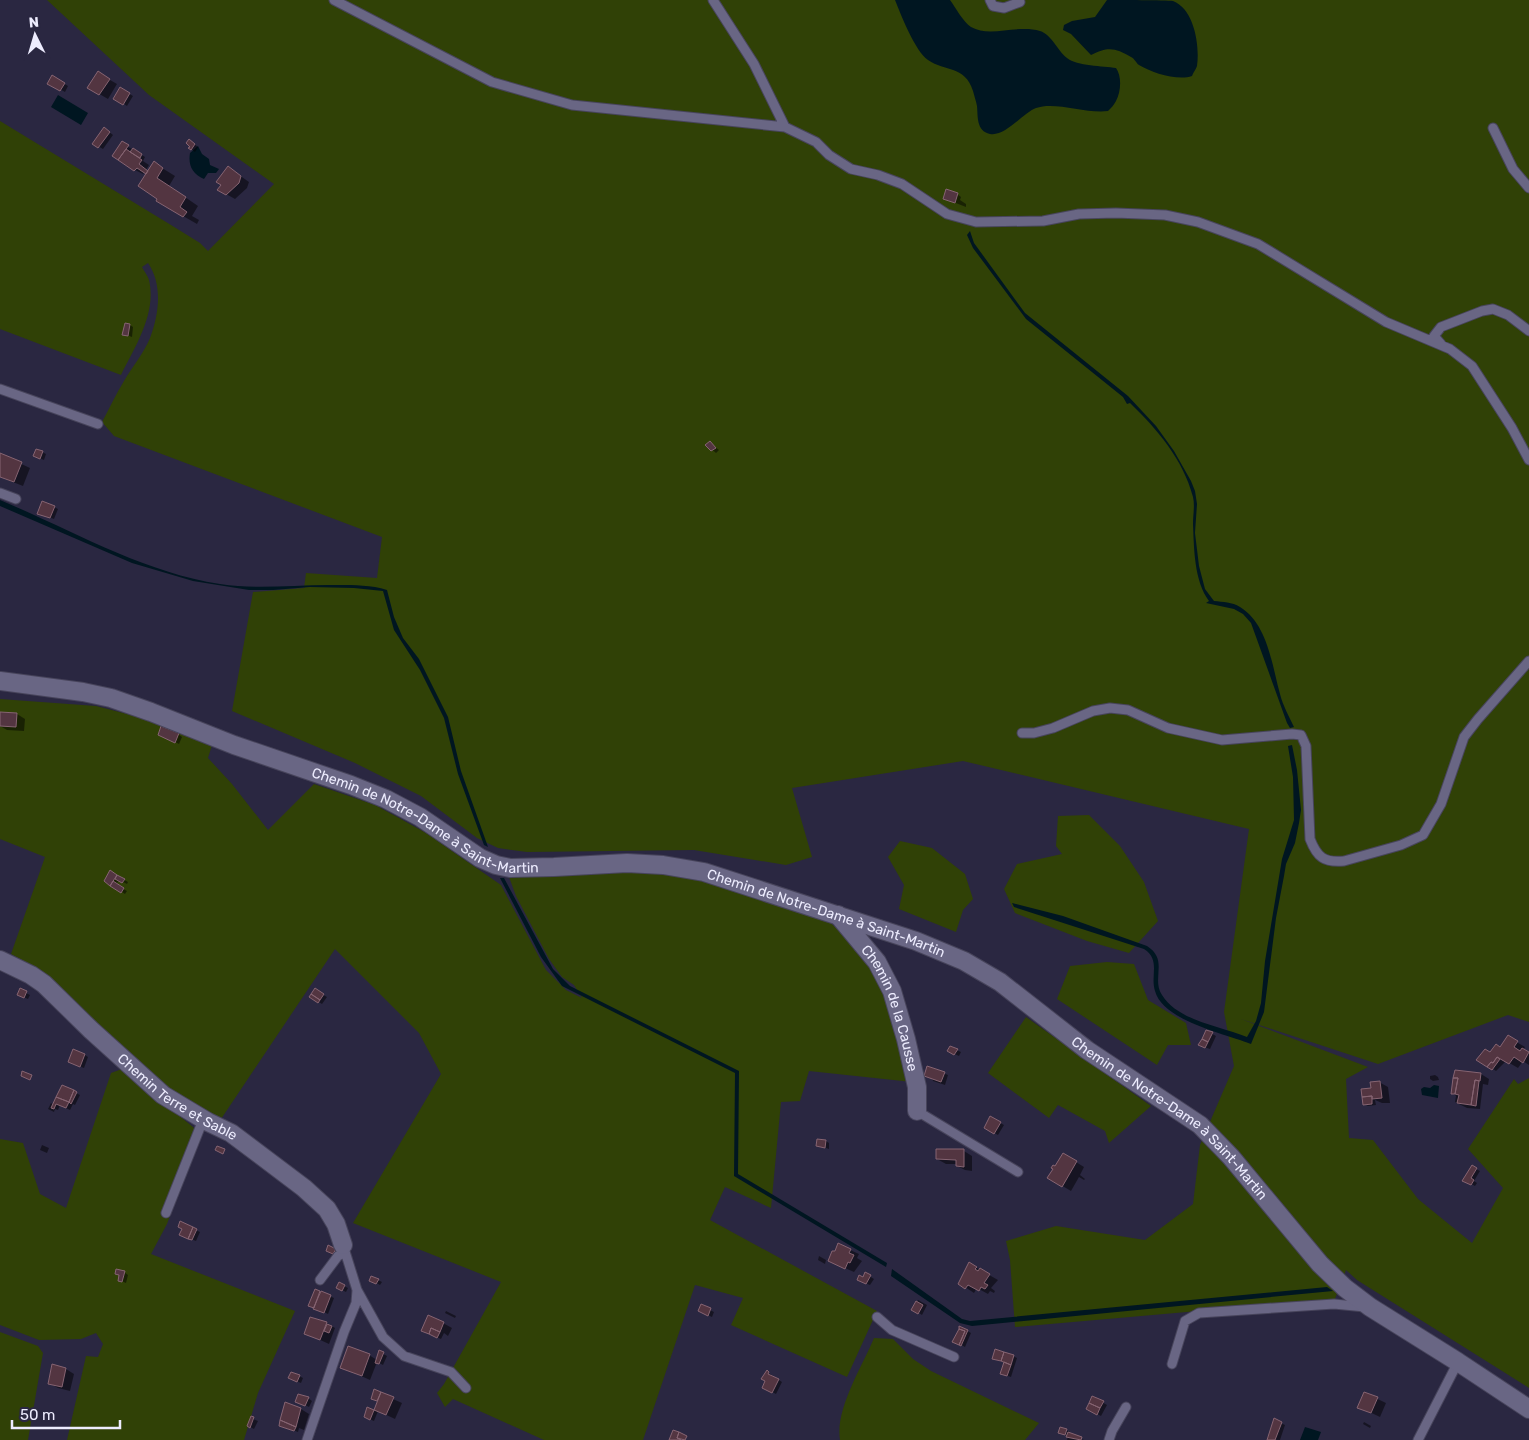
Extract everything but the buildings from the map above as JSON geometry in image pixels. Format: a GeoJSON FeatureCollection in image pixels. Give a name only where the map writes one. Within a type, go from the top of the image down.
{"type":"FeatureCollection","features":[{"type":"Feature","properties":{"kind":"street","name":"Chemin de Notre-Dame à Saint-Martin"},"geometry":{"type":"LineString","coordinates":[[0,681],[83,692],[110,698],[270,758],[351,785],[386,799],[420,817],[480,858],[496,866],[510,868],[554,867],[627,863],[663,865],[704,872],[916,941],[964,961],[1000,982],[1087,1050],[1200,1125],[1231,1157],[1320,1264],[1345,1288],[1370,1307],[1529,1409]]}},
{"type":"Feature","properties":{"kind":"street","name":"Chemin de la Causse"},"geometry":{"type":"LineString","coordinates":[[838,915],[877,962],[892,991],[917,1087],[917,1110]]}},
{"type":"Feature","properties":{"kind":"street","name":"Chemin Terre et Sable"},"geometry":{"type":"LineString","coordinates":[[0,960],[31,975],[44,984],[91,1030],[163,1095],[204,1120],[231,1133],[304,1188],[326,1209],[336,1224],[344,1248]]}},
{"type":"Feature","properties":{"kind":"lane"},"geometry":{"type":"LineString","coordinates":[[334,0],[492,82],[572,105],[785,127],[816,142],[829,155],[851,169],[878,174],[902,184],[947,214],[976,222],[1044,221],[1079,214],[1164,215],[1198,222],[1258,244],[1386,322],[1450,349],[1472,366],[1512,428],[1529,460]]}},
{"type":"Feature","properties":{"kind":"lane"},"geometry":{"type":"LineString","coordinates":[[713,0],[754,64],[785,127]]}},
{"type":"Feature","properties":{"kind":"lane"},"geometry":{"type":"LineString","coordinates":[[990,0],[993,6],[1004,8],[1020,2]]}},
{"type":"Feature","properties":{"kind":"lane"},"geometry":{"type":"LineString","coordinates":[[1493,128],[1513,169],[1529,188]]}},
{"type":"Feature","properties":{"kind":"lane"},"geometry":{"type":"LineString","coordinates":[[1443,346],[1434,336],[1441,327],[1482,311],[1493,309],[1508,315],[1529,331]]}},
{"type":"Feature","properties":{"kind":"lane"},"geometry":{"type":"LineString","coordinates":[[0,389],[98,424]]}},
{"type":"Feature","properties":{"kind":"lane"},"geometry":{"type":"LineString","coordinates":[[0,493],[16,499]]}},
{"type":"Feature","properties":{"kind":"lane"},"geometry":{"type":"LineString","coordinates":[[1022,733],[1034,733],[1053,728],[1093,711],[1110,708],[1128,710],[1168,728],[1222,740],[1292,734],[1301,735],[1306,746],[1310,839],[1316,852],[1325,860],[1335,862],[1401,845],[1423,835],[1442,804],[1464,737],[1529,662]]}},
{"type":"Feature","properties":{"kind":"lane"},"geometry":{"type":"LineString","coordinates":[[917,1110],[1018,1172]]}},
{"type":"Feature","properties":{"kind":"lane"},"geometry":{"type":"LineString","coordinates":[[166,1212],[204,1120]]}},
{"type":"Feature","properties":{"kind":"lane"},"geometry":{"type":"LineString","coordinates":[[320,1280],[344,1248]]}},
{"type":"Feature","properties":{"kind":"lane"},"geometry":{"type":"LineString","coordinates":[[344,1248],[357,1290],[383,1337],[404,1356],[451,1372],[466,1388]]}},
{"type":"Feature","properties":{"kind":"lane"},"geometry":{"type":"LineString","coordinates":[[307,1440],[344,1332],[356,1303],[357,1290]]}},
{"type":"Feature","properties":{"kind":"lane"},"geometry":{"type":"LineString","coordinates":[[1172,1364],[1185,1321],[1199,1313],[1334,1304],[1370,1307]]}},
{"type":"Feature","properties":{"kind":"lane"},"geometry":{"type":"LineString","coordinates":[[877,1317],[892,1330],[954,1357]]}},
{"type":"Feature","properties":{"kind":"lane"},"geometry":{"type":"LineString","coordinates":[[1418,1440],[1458,1362]]}},
{"type":"Feature","properties":{"kind":"lane"},"geometry":{"type":"LineString","coordinates":[[1109,1440],[1126,1407]]}},
{"type":"Feature","properties":{"kind":"green space"},"geometry":{"type":"Polygon","coordinates":[[[47,0],[1529,0],[1529,1022],[1508,1015],[1378,1064],[1241,1019],[1368,1067],[1346,1079],[1349,1138],[1373,1140],[1418,1199],[1472,1243],[1503,1188],[1468,1149],[1514,1079],[1518,1084],[1529,1078],[1529,1388],[1357,1280],[1346,1270],[1335,1299],[1015,1327],[1010,1260],[1006,1241],[1056,1226],[1145,1240],[1193,1204],[1200,1145],[1234,1066],[1224,1012],[1249,829],[963,761],[792,788],[812,857],[786,865],[694,850],[527,852],[498,848],[477,838],[421,796],[355,763],[232,711],[253,592],[304,588],[306,573],[377,578],[382,537],[114,436],[102,422],[121,386],[145,349],[156,319],[158,290],[153,272],[148,263],[142,267],[148,278],[151,292],[150,305],[143,329],[121,375],[0,329],[0,121],[200,243],[208,251],[274,184],[149,95],[47,0]]]}},
{"type":"Feature","properties":{"kind":"green space"},"geometry":{"type":"Polygon","coordinates":[[[0,699],[96,706],[166,724],[213,742],[208,758],[232,784],[268,830],[314,784],[375,805],[426,833],[501,885],[546,970],[566,990],[582,998],[574,985],[562,977],[549,959],[516,896],[509,877],[660,870],[700,875],[829,921],[872,964],[891,1001],[912,1082],[809,1071],[800,1101],[781,1102],[771,1208],[725,1187],[710,1220],[877,1311],[847,1377],[731,1325],[743,1298],[695,1285],[643,1440],[544,1440],[453,1399],[445,1407],[437,1393],[444,1384],[501,1282],[353,1223],[441,1074],[419,1033],[335,949],[219,1122],[164,1093],[37,968],[11,954],[45,857],[0,839],[0,699]]]}},
{"type":"Feature","properties":{"kind":"green space"},"geometry":{"type":"Polygon","coordinates":[[[1089,815],[1120,846],[1144,882],[1158,921],[1129,953],[1087,941],[1015,913],[1004,889],[1017,864],[1062,854],[1056,846],[1058,816],[1089,815]]]}},
{"type":"Feature","properties":{"kind":"green space"},"geometry":{"type":"Polygon","coordinates":[[[900,841],[932,848],[965,874],[973,899],[963,910],[956,932],[899,909],[904,885],[888,857],[900,841]]]}},
{"type":"Feature","properties":{"kind":"green space"},"geometry":{"type":"Polygon","coordinates":[[[1107,962],[1134,964],[1148,1000],[1186,1023],[1191,1045],[1168,1045],[1157,1065],[1057,999],[1070,966],[1107,962]]]}},
{"type":"Feature","properties":{"kind":"green space"},"geometry":{"type":"Polygon","coordinates":[[[1026,1017],[1151,1106],[1109,1143],[1105,1131],[1058,1105],[1049,1118],[988,1073],[1026,1017]]]}},
{"type":"Feature","properties":{"kind":"green space"},"geometry":{"type":"Polygon","coordinates":[[[122,1069],[200,1134],[167,1224],[151,1254],[295,1311],[258,1393],[244,1440],[67,1440],[86,1356],[98,1357],[103,1344],[96,1333],[81,1339],[39,1340],[0,1325],[0,1139],[23,1143],[40,1194],[66,1208],[111,1073],[122,1069]]]}},
{"type":"Feature","properties":{"kind":"green space"},"geometry":{"type":"Polygon","coordinates":[[[0,1332],[38,1346],[43,1353],[28,1440],[0,1440],[0,1332]]]}},
{"type":"Feature","properties":{"kind":"green space"},"geometry":{"type":"Polygon","coordinates":[[[874,1338],[893,1339],[913,1359],[931,1371],[1039,1423],[1025,1440],[840,1440],[840,1428],[845,1402],[874,1338]]]}},
{"type":"Feature","properties":{"kind":"water"},"geometry":{"type":"Polygon","coordinates":[[[895,0],[950,0],[965,22],[979,30],[1031,29],[1040,31],[1048,36],[1063,55],[1071,61],[1116,68],[1120,80],[1118,97],[1108,111],[1044,106],[1031,111],[1002,132],[990,134],[985,132],[979,123],[977,104],[973,91],[965,77],[954,70],[934,64],[923,55],[909,32],[895,0]]]}},
{"type":"Feature","properties":{"kind":"water"},"geometry":{"type":"Polygon","coordinates":[[[1107,0],[1173,1],[1180,5],[1191,20],[1196,38],[1198,58],[1197,66],[1192,76],[1180,78],[1151,71],[1139,65],[1126,54],[1112,49],[1102,50],[1091,55],[1071,34],[1063,30],[1064,25],[1072,21],[1095,17],[1107,0]]]}},
{"type":"Feature","properties":{"kind":"water"},"geometry":{"type":"Polygon","coordinates":[[[58,95],[88,113],[81,125],[51,107],[58,95]]]}},
{"type":"Feature","properties":{"kind":"water"},"geometry":{"type":"Polygon","coordinates":[[[198,146],[202,154],[209,159],[210,165],[219,169],[216,173],[208,173],[204,179],[194,172],[190,161],[190,153],[198,146]]]}},
{"type":"Feature","properties":{"kind":"water"},"geometry":{"type":"Polygon","coordinates":[[[970,231],[974,243],[1025,313],[1128,396],[1156,426],[1174,451],[1195,491],[1197,504],[1195,533],[1199,566],[1205,589],[1214,601],[1237,605],[1249,614],[1257,624],[1268,646],[1280,694],[1294,727],[1290,728],[1287,723],[1251,623],[1243,614],[1234,609],[1206,603],[1209,601],[1200,584],[1196,564],[1193,533],[1193,497],[1189,483],[1176,457],[1150,423],[1130,403],[1127,404],[1123,397],[1026,319],[973,248],[967,235],[970,231]]]}},
{"type":"Feature","properties":{"kind":"water"},"geometry":{"type":"Polygon","coordinates":[[[0,500],[108,549],[163,570],[191,578],[235,586],[351,585],[387,590],[394,617],[403,638],[419,659],[448,717],[461,771],[488,847],[484,845],[458,774],[444,718],[420,670],[394,630],[383,591],[310,587],[249,590],[193,581],[132,563],[0,506],[0,500]]]}},
{"type":"Feature","properties":{"kind":"water"},"geometry":{"type":"Polygon","coordinates":[[[1292,745],[1297,770],[1301,810],[1295,843],[1286,864],[1276,918],[1264,1012],[1251,1044],[1197,1025],[1170,1011],[1160,1001],[1155,991],[1154,963],[1149,953],[1144,949],[1014,907],[1012,903],[1063,916],[1147,946],[1154,951],[1157,957],[1159,963],[1159,989],[1169,1004],[1178,1011],[1200,1022],[1247,1037],[1256,1021],[1261,1003],[1265,961],[1282,859],[1294,820],[1293,777],[1288,746],[1292,745]]]}},
{"type":"Feature","properties":{"kind":"water"},"geometry":{"type":"Polygon","coordinates":[[[500,878],[504,878],[553,969],[570,986],[739,1071],[738,1174],[887,1263],[886,1267],[734,1176],[735,1073],[562,986],[541,957],[500,878]]]}},
{"type":"Feature","properties":{"kind":"water"},"geometry":{"type":"Polygon","coordinates":[[[1434,1085],[1439,1086],[1438,1098],[1422,1095],[1421,1089],[1424,1087],[1430,1088],[1434,1085]]]}},
{"type":"Feature","properties":{"kind":"water"},"geometry":{"type":"Polygon","coordinates":[[[892,1269],[962,1319],[970,1321],[1327,1287],[1333,1291],[972,1326],[960,1323],[891,1276],[892,1269]]]}},
{"type":"Feature","properties":{"kind":"water"},"geometry":{"type":"Polygon","coordinates":[[[1305,1427],[1321,1432],[1318,1440],[1300,1440],[1305,1427]]]}}]}
